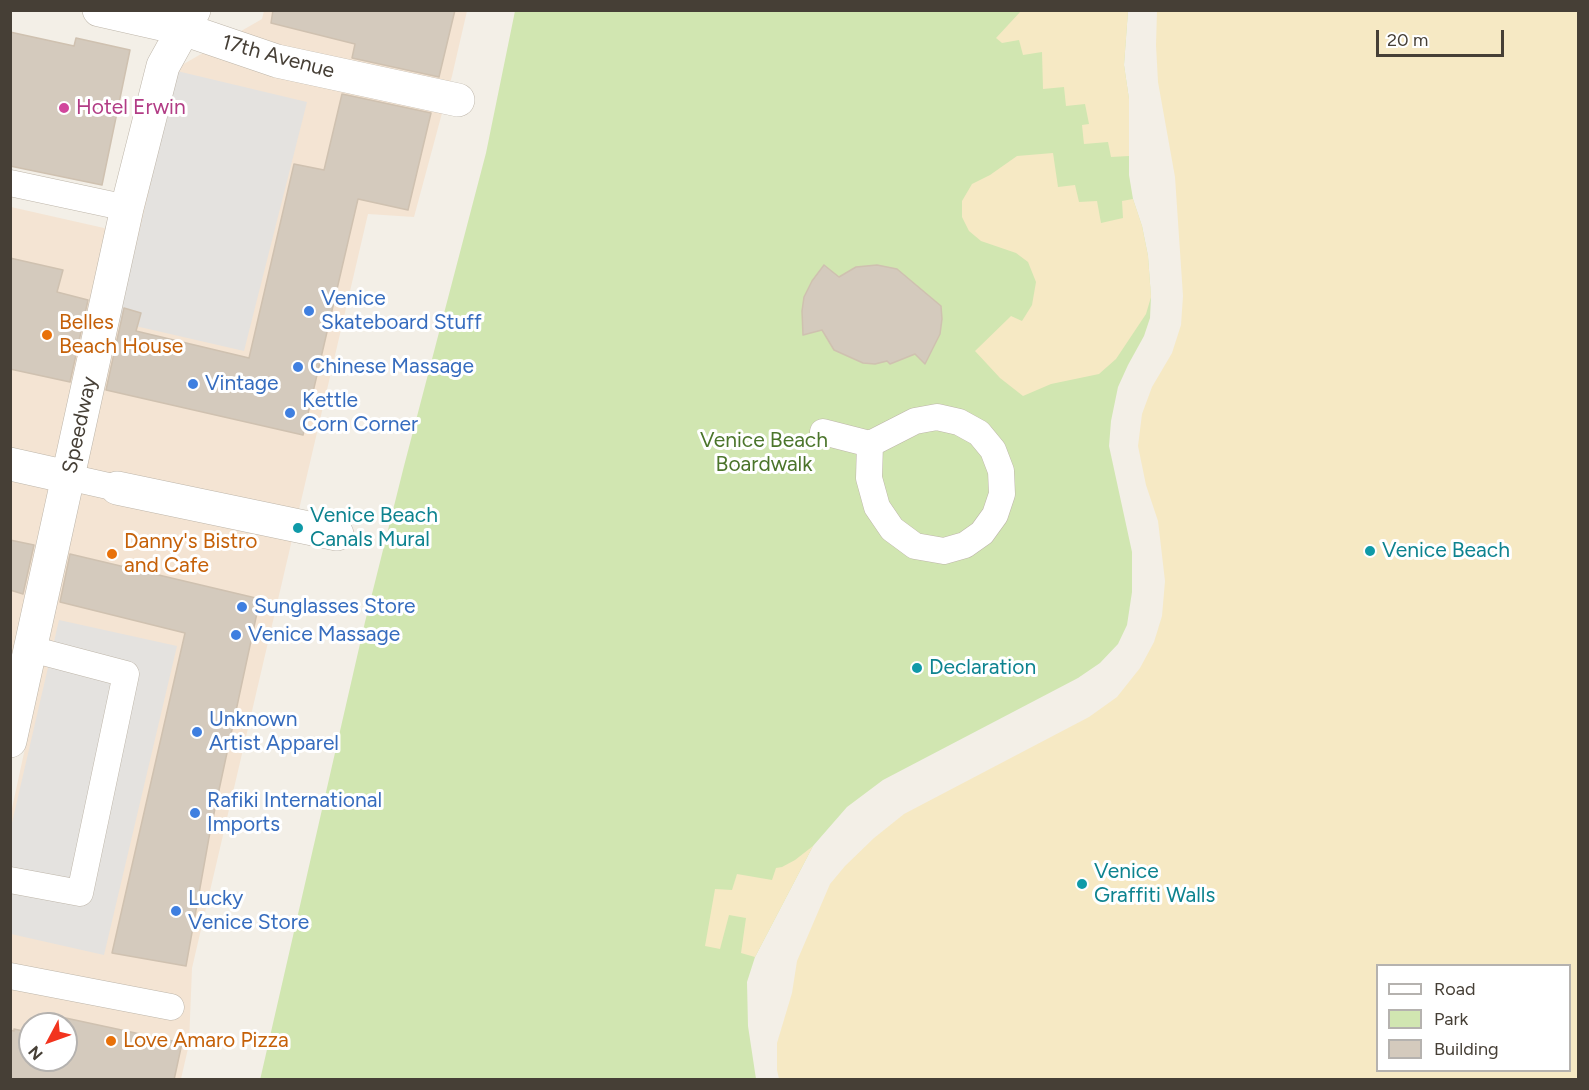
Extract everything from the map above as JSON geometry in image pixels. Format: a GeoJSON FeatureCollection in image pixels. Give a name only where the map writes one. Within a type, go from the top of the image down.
{"type":"FeatureCollection","features":[{"type":"Feature","properties":{"kind":"street","name":"17th Avenue"},"geometry":{"type":"LineString","coordinates":[[99,10],[189,20],[277,61],[458,100]]}},
{"type":"Feature","properties":{"kind":"street","name":"Speedway"},"geometry":{"type":"LineString","coordinates":[[11,738],[127,208],[164,66],[189,20]]}},
{"type":"Feature","properties":{"kind":"street"},"geometry":{"type":"LineString","coordinates":[[10,464],[68,477]]}},
{"type":"Feature","properties":{"kind":"street"},"geometry":{"type":"LineString","coordinates":[[117,488],[337,534]]}},
{"type":"Feature","properties":{"kind":"lane"},"geometry":{"type":"LineString","coordinates":[[10,183],[127,208]]}},
{"type":"Feature","properties":{"kind":"lane"},"geometry":{"type":"LineString","coordinates":[[823,432],[870,444],[915,421],[937,417],[959,422],[978,433],[993,450],[1001,471],[1002,494],[995,515],[982,533],[964,545],[944,550],[915,546],[892,529],[877,507],[869,478],[870,444]]}},
{"type":"Feature","properties":{"kind":"lane"},"geometry":{"type":"LineString","coordinates":[[68,477],[117,488]]}},
{"type":"Feature","properties":{"kind":"lane"},"geometry":{"type":"LineString","coordinates":[[10,880],[80,893],[126,674],[31,650]]}},
{"type":"Feature","properties":{"kind":"lane"},"geometry":{"type":"LineString","coordinates":[[10,976],[171,1007]]}},
{"type":"Feature","properties":{"kind":"shaded area"},"geometry":{"type":"Polygon","coordinates":[[[264,11],[467,11],[414,217],[368,214],[192,968],[189,1044],[181,1079],[11,1079],[11,813],[30,725],[11,720],[11,207],[135,235],[175,69],[262,19],[264,11]]]}},
{"type":"Feature","properties":{"kind":"shaded area"},"geometry":{"type":"Polygon","coordinates":[[[177,71],[307,102],[244,351],[118,322],[177,71]]]}},
{"type":"Feature","properties":{"kind":"shaded area"},"geometry":{"type":"Polygon","coordinates":[[[59,620],[177,646],[104,955],[11,934],[11,827],[59,620]]]}},
{"type":"Feature","properties":{"kind":"green space","name":"Venice Beach Boardwalk"},"geometry":{"type":"Polygon","coordinates":[[[515,11],[1128,11],[1124,65],[1129,99],[1129,175],[1148,256],[1151,297],[1150,318],[1144,336],[1118,387],[1109,446],[1132,552],[1132,592],[1127,625],[1118,644],[1100,663],[1078,678],[883,780],[847,807],[813,846],[755,957],[747,982],[748,1026],[756,1079],[260,1080],[365,622],[486,153],[515,11]]]}},
{"type":"Feature","properties":{"kind":"sand"},"geometry":{"type":"Polygon","coordinates":[[[1021,11],[1128,11],[1124,65],[1129,99],[1129,156],[1111,157],[1108,142],[1084,144],[1082,125],[1089,124],[1085,104],[1066,106],[1064,87],[1043,89],[1042,52],[1023,55],[1019,40],[1002,43],[996,38],[1021,11]]]}},
{"type":"Feature","properties":{"kind":"sand","name":"Venice Beach"},"geometry":{"type":"Polygon","coordinates":[[[1157,11],[1578,11],[1578,1079],[779,1079],[777,1043],[792,993],[797,961],[830,884],[845,866],[874,838],[904,814],[1089,717],[1117,697],[1140,668],[1154,642],[1162,616],[1165,581],[1158,521],[1146,485],[1138,446],[1142,414],[1152,387],[1172,353],[1181,325],[1183,296],[1175,177],[1158,82],[1157,11]]]}},
{"type":"Feature","properties":{"kind":"sand"},"geometry":{"type":"Polygon","coordinates":[[[1053,153],[1058,187],[1075,185],[1079,202],[1097,201],[1101,223],[1123,218],[1122,201],[1133,199],[1142,226],[1148,256],[1151,297],[1146,314],[1116,359],[1099,374],[1051,384],[1023,396],[1000,378],[975,351],[1011,316],[1022,321],[1032,305],[1036,282],[1028,262],[1016,253],[981,241],[969,231],[962,217],[962,201],[972,184],[990,175],[1017,156],[1053,153]]]}},
{"type":"Feature","properties":{"kind":"sand"},"geometry":{"type":"Polygon","coordinates":[[[813,846],[755,957],[741,953],[746,918],[729,915],[720,949],[705,946],[715,889],[732,890],[737,874],[772,880],[776,868],[795,860],[813,846]]]}},
{"type":"Feature","properties":{"kind":"building"},"geometry":{"type":"Polygon","coordinates":[[[273,10],[455,10],[439,77],[352,58],[355,44],[271,23],[273,10]]]}},
{"type":"Feature","properties":{"kind":"building","name":"Hotel Erwin"},"geometry":{"type":"Polygon","coordinates":[[[10,32],[74,46],[76,38],[130,50],[102,185],[10,166],[10,32]]]}},
{"type":"Feature","properties":{"kind":"building"},"geometry":{"type":"Polygon","coordinates":[[[342,94],[431,113],[408,210],[358,199],[303,435],[106,390],[124,308],[141,313],[136,331],[249,358],[294,164],[324,170],[342,94]]]}},
{"type":"Feature","properties":{"kind":"building","name":"Belles Beach House"},"geometry":{"type":"Polygon","coordinates":[[[10,258],[63,270],[57,292],[88,300],[70,382],[10,369],[10,258]]]}},
{"type":"Feature","properties":{"kind":"building"},"geometry":{"type":"Polygon","coordinates":[[[824,265],[839,277],[856,267],[877,265],[897,269],[941,306],[940,334],[925,364],[915,354],[890,364],[887,361],[875,364],[863,363],[834,350],[822,330],[803,335],[804,297],[824,265]]]}},
{"type":"Feature","properties":{"kind":"building"},"geometry":{"type":"Polygon","coordinates":[[[10,540],[34,545],[23,594],[10,590],[10,540]]]}},
{"type":"Feature","properties":{"kind":"building","name":"Unknown Artist Apparel"},"geometry":{"type":"Polygon","coordinates":[[[70,554],[260,599],[210,832],[186,966],[112,953],[185,633],[60,602],[70,554]]]}},
{"type":"Feature","properties":{"kind":"building"},"geometry":{"type":"Polygon","coordinates":[[[78,1021],[182,1043],[174,1080],[10,1080],[10,1030],[14,1031],[14,1029],[18,1030],[18,1072],[78,1072],[78,1021]]]}},
{"type":"Feature","properties":{"kind":"place","name":"Hotel Erwin"},"geometry":{"type":"Point","coordinates":[64,108]}},
{"type":"Feature","properties":{"kind":"place","name":"Venice Skateboard Stuff"},"geometry":{"type":"Point","coordinates":[309,311]}},
{"type":"Feature","properties":{"kind":"place","name":"Belles Beach House"},"geometry":{"type":"Point","coordinates":[47,335]}},
{"type":"Feature","properties":{"kind":"place","name":"Chinese Massage"},"geometry":{"type":"Point","coordinates":[298,367]}},
{"type":"Feature","properties":{"kind":"place","name":"Vintage"},"geometry":{"type":"Point","coordinates":[193,384]}},
{"type":"Feature","properties":{"kind":"place","name":"Kettle Corn Corner"},"geometry":{"type":"Point","coordinates":[290,413]}},
{"type":"Feature","properties":{"kind":"place","name":"Venice Beach Canals Mural"},"geometry":{"type":"Point","coordinates":[298,528]}},
{"type":"Feature","properties":{"kind":"place","name":"Venice Beach"},"geometry":{"type":"Point","coordinates":[1370,551]}},
{"type":"Feature","properties":{"kind":"place","name":"Danny's Bistro and Cafe"},"geometry":{"type":"Point","coordinates":[112,554]}},
{"type":"Feature","properties":{"kind":"place","name":"Sunglasses Store"},"geometry":{"type":"Point","coordinates":[242,607]}},
{"type":"Feature","properties":{"kind":"place","name":"Venice Massage"},"geometry":{"type":"Point","coordinates":[236,635]}},
{"type":"Feature","properties":{"kind":"place","name":"Declaration"},"geometry":{"type":"Point","coordinates":[917,668]}},
{"type":"Feature","properties":{"kind":"place","name":"Unknown Artist Apparel"},"geometry":{"type":"Point","coordinates":[197,732]}},
{"type":"Feature","properties":{"kind":"place","name":"Rafiki International Imports"},"geometry":{"type":"Point","coordinates":[195,813]}},
{"type":"Feature","properties":{"kind":"place","name":"Venice Graffiti Walls"},"geometry":{"type":"Point","coordinates":[1082,884]}},
{"type":"Feature","properties":{"kind":"place","name":"Lucky Venice Store"},"geometry":{"type":"Point","coordinates":[176,911]}},
{"type":"Feature","properties":{"kind":"place","name":"Love Amaro Pizza"},"geometry":{"type":"Point","coordinates":[111,1041]}}]}
